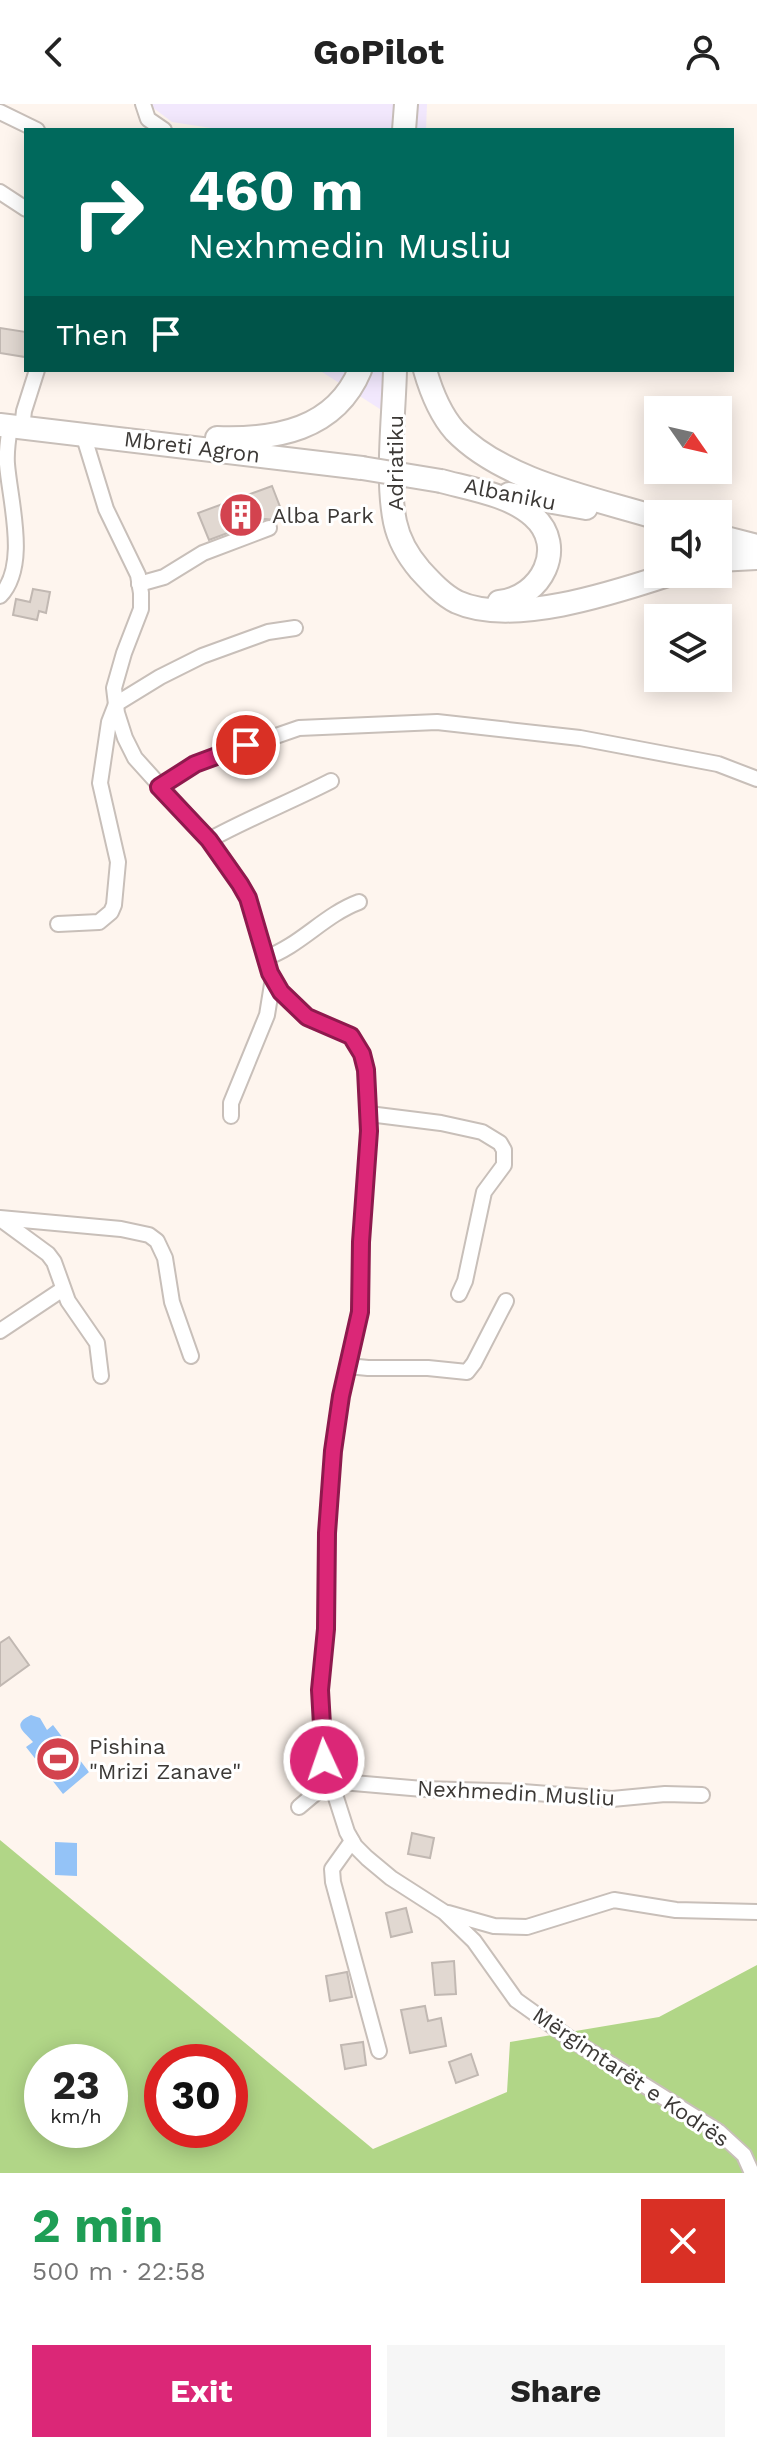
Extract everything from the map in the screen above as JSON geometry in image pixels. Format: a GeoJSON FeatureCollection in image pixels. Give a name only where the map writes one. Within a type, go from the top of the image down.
{"type":"FeatureCollection","features":[{"type":"Feature","properties":{"kind":"main road"},"geometry":{"type":"LineString","coordinates":[[404,128],[406,104]]}},
{"type":"Feature","properties":{"kind":"main road"},"geometry":{"type":"LineString","coordinates":[[158,443],[172,433],[240,439],[290,433],[314,423],[328,412],[344,397],[359,372]]}},
{"type":"Feature","properties":{"kind":"main road","name":"Adriatiku"},"geometry":{"type":"LineString","coordinates":[[395,372],[392,492],[395,523],[403,547],[440,590]]}},
{"type":"Feature","properties":{"kind":"main road"},"geometry":{"type":"LineString","coordinates":[[426,372],[437,403],[453,429],[479,452],[511,470],[644,515]]}},
{"type":"Feature","properties":{"kind":"main road","name":"Mbreti Agron"},"geometry":{"type":"LineString","coordinates":[[10,427],[362,468]]}},
{"type":"Feature","properties":{"kind":"main road","name":"Albaniku"},"geometry":{"type":"LineString","coordinates":[[362,468],[644,517]]}},
{"type":"Feature","properties":{"kind":"main road"},"geometry":{"type":"LineString","coordinates":[[440,590],[477,601],[510,601],[522,596],[541,579],[548,555],[547,540],[541,525],[526,510],[497,497],[441,481]]}},
{"type":"Feature","properties":{"kind":"main road"},"geometry":{"type":"LineString","coordinates":[[732,540],[757,546]]}},
{"type":"Feature","properties":{"kind":"main road"},"geometry":{"type":"LineString","coordinates":[[732,559],[757,558]]}},
{"type":"Feature","properties":{"kind":"main road"},"geometry":{"type":"LineString","coordinates":[[440,590],[456,601],[475,608],[512,610],[605,596],[644,583]]}},
{"type":"Feature","properties":{"kind":"street"},"geometry":{"type":"LineString","coordinates":[[143,104],[143,125]]}},
{"type":"Feature","properties":{"kind":"street"},"geometry":{"type":"LineString","coordinates":[[0,112],[33,128]]}},
{"type":"Feature","properties":{"kind":"street"},"geometry":{"type":"LineString","coordinates":[[0,192],[24,208]]}},
{"type":"Feature","properties":{"kind":"street"},"geometry":{"type":"LineString","coordinates":[[0,596],[10,582],[15,552],[7,461],[10,427],[24,411],[36,372]]}},
{"type":"Feature","properties":{"kind":"street"},"geometry":{"type":"LineString","coordinates":[[83,434],[106,509],[138,575],[141,609],[114,688],[125,738],[135,758],[209,840],[248,898],[265,958],[281,992],[307,1017],[351,1036],[362,1054],[366,1070],[369,1114],[360,1312],[333,1451],[327,1533],[326,1629],[320,1690],[324,1760],[352,1841],[391,1878],[444,1912],[494,1926],[527,1927],[614,1900],[676,1910],[757,1912]]}},
{"type":"Feature","properties":{"kind":"street"},"geometry":{"type":"LineString","coordinates":[[139,584],[164,577],[203,553],[269,528]]}},
{"type":"Feature","properties":{"kind":"street"},"geometry":{"type":"LineString","coordinates":[[58,924],[99,922],[114,905],[118,862],[100,783],[109,722],[116,704],[202,656],[268,632],[295,628]]}},
{"type":"Feature","properties":{"kind":"street"},"geometry":{"type":"LineString","coordinates":[[159,787],[195,764],[299,728],[437,722],[536,732],[718,764],[757,779]]}},
{"type":"Feature","properties":{"kind":"street"},"geometry":{"type":"LineString","coordinates":[[209,840],[331,781]]}},
{"type":"Feature","properties":{"kind":"street"},"geometry":{"type":"LineString","coordinates":[[265,958],[289,948],[319,924],[359,902]]}},
{"type":"Feature","properties":{"kind":"street"},"geometry":{"type":"LineString","coordinates":[[231,1116],[231,1103],[267,1015],[273,978]]}},
{"type":"Feature","properties":{"kind":"street"},"geometry":{"type":"LineString","coordinates":[[369,1114],[441,1123],[482,1132],[500,1143],[504,1150],[504,1165],[484,1192],[459,1294]]}},
{"type":"Feature","properties":{"kind":"street"},"geometry":{"type":"LineString","coordinates":[[0,1219],[12,1225],[54,1262],[63,1289],[97,1343],[101,1376]]}},
{"type":"Feature","properties":{"kind":"street"},"geometry":{"type":"LineString","coordinates":[[0,1219],[121,1229],[149,1235],[161,1248],[165,1258],[172,1302],[191,1356]]}},
{"type":"Feature","properties":{"kind":"street"},"geometry":{"type":"LineString","coordinates":[[0,1331],[63,1289]]}},
{"type":"Feature","properties":{"kind":"street"},"geometry":{"type":"LineString","coordinates":[[348,1366],[467,1372],[506,1301]]}},
{"type":"Feature","properties":{"kind":"street"},"geometry":{"type":"LineString","coordinates":[[299,1807],[330,1781]]}},
{"type":"Feature","properties":{"kind":"street","name":"Nexhmedin Musliu"},"geometry":{"type":"LineString","coordinates":[[330,1781],[612,1799],[665,1794],[702,1795]]}},
{"type":"Feature","properties":{"kind":"street"},"geometry":{"type":"LineString","coordinates":[[352,1841],[332,1869],[333,1882],[379,2051]]}},
{"type":"Feature","properties":{"kind":"street","name":"Mërgimtarët e Kodrës"},"geometry":{"type":"LineString","coordinates":[[444,1912],[474,1941],[516,2000],[572,2040],[719,2132],[744,2155],[752,2173]]}},
{"type":"Feature","properties":{"kind":"shaded area"},"geometry":{"type":"Polygon","coordinates":[[[152,104],[427,104],[426,128],[211,128],[172,122],[152,104]]]}},
{"type":"Feature","properties":{"kind":"shaded area"},"geometry":{"type":"Polygon","coordinates":[[[322,372],[399,372],[394,418],[322,372]]]}},
{"type":"Feature","properties":{"kind":"green space"},"geometry":{"type":"Polygon","coordinates":[[[0,1840],[246,2044],[144,2044],[144,2148],[248,2148],[248,2045],[373,2149],[507,2092],[510,2042],[659,2017],[757,1965],[757,2173],[0,2173],[0,1840]]]}},
{"type":"Feature","properties":{"kind":"water","name":"Pishina \"Mrizi Zanave\""},"geometry":{"type":"Polygon","coordinates":[[[31,1715],[40,1718],[47,1730],[53,1725],[89,1772],[63,1794],[26,1747],[33,1742],[20,1725],[31,1715]]]}},
{"type":"Feature","properties":{"kind":"water"},"geometry":{"type":"Polygon","coordinates":[[[55,1842],[77,1843],[77,1876],[55,1875],[55,1842]]]}},
{"type":"Feature","properties":{"kind":"building"},"geometry":{"type":"Polygon","coordinates":[[[0,328],[24,332],[24,357],[0,353],[0,328]]]}},
{"type":"Feature","properties":{"kind":"building","name":"Alba Park"},"geometry":{"type":"Polygon","coordinates":[[[272,486],[284,517],[265,519],[209,540],[198,513],[272,486]]]}},
{"type":"Feature","properties":{"kind":"building"},"geometry":{"type":"Polygon","coordinates":[[[33,589],[50,592],[46,613],[39,611],[37,620],[13,615],[16,599],[30,602],[33,589]]]}},
{"type":"Feature","properties":{"kind":"building"},"geometry":{"type":"Polygon","coordinates":[[[9,1637],[29,1665],[0,1686],[0,1643],[9,1637]]]}},
{"type":"Feature","properties":{"kind":"building"},"geometry":{"type":"Polygon","coordinates":[[[412,1833],[434,1838],[430,1858],[408,1854],[412,1833]]]}},
{"type":"Feature","properties":{"kind":"building"},"geometry":{"type":"Polygon","coordinates":[[[406,1908],[412,1932],[391,1937],[386,1913],[406,1908]]]}},
{"type":"Feature","properties":{"kind":"building"},"geometry":{"type":"Polygon","coordinates":[[[454,1961],[456,1994],[435,1995],[432,1963],[454,1961]]]}},
{"type":"Feature","properties":{"kind":"building"},"geometry":{"type":"Polygon","coordinates":[[[347,1972],[352,1997],[330,2001],[326,1976],[347,1972]]]}},
{"type":"Feature","properties":{"kind":"building"},"geometry":{"type":"Polygon","coordinates":[[[425,2006],[428,2021],[441,2018],[446,2046],[410,2053],[401,2010],[425,2006]]]}},
{"type":"Feature","properties":{"kind":"building"},"geometry":{"type":"Polygon","coordinates":[[[363,2042],[366,2065],[345,2069],[341,2045],[363,2042]]]}},
{"type":"Feature","properties":{"kind":"building"},"geometry":{"type":"Polygon","coordinates":[[[471,2054],[478,2075],[456,2083],[449,2062],[471,2054]]]}},
{"type":"Feature","properties":{"kind":"place","name":"Alba Park"},"geometry":{"type":"Point","coordinates":[241,515]}},
{"type":"Feature","properties":{"kind":"place","name":"Pishina \"Mrizi Zanave\""},"geometry":{"type":"Point","coordinates":[58,1759]}},
{"type":"Feature","properties":{"kind":"route"},"geometry":{"type":"LineString","coordinates":[[246,745],[195,764],[159,787],[209,840],[240,884],[248,898],[270,973],[281,992],[307,1017],[351,1036],[362,1054],[369,1106],[360,1312],[341,1396],[327,1533],[326,1629],[320,1690],[324,1760]]}}]}
